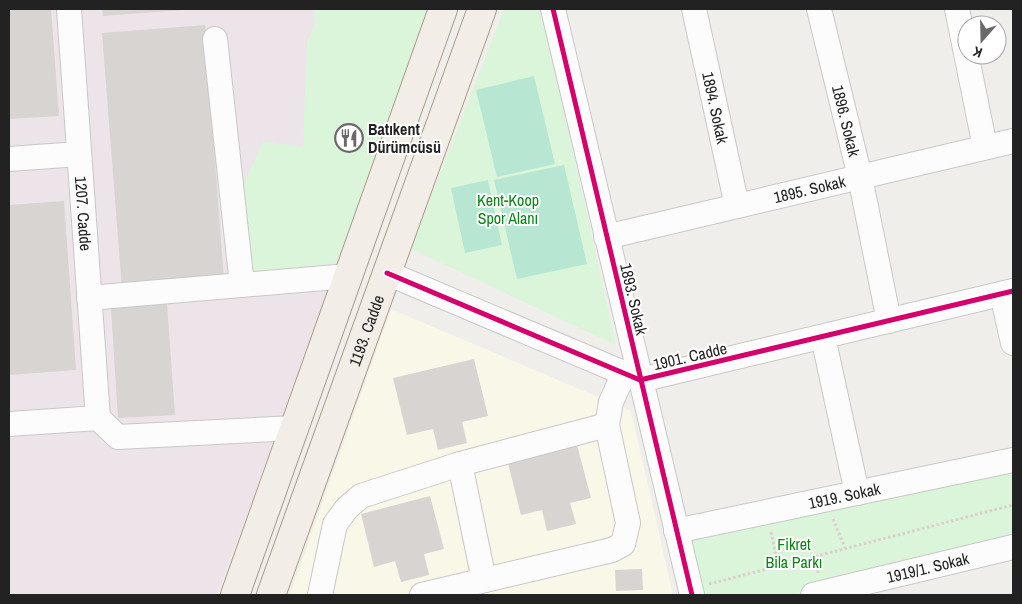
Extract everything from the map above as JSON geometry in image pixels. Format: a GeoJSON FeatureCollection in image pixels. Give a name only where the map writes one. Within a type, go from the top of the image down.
{"type":"FeatureCollection","features":[{"type":"Feature","properties":{"kind":"main road"},"geometry":{"type":"LineString","coordinates":[[236,595],[444,9]]}},
{"type":"Feature","properties":{"kind":"main road","name":"1193. Cadde"},"geometry":{"type":"LineString","coordinates":[[271,595],[482,9]]}},
{"type":"Feature","properties":{"kind":"main road"},"geometry":{"type":"LineString","coordinates":[[348,276],[387,273]]}},
{"type":"Feature","properties":{"kind":"street","name":"1207. Cadde"},"geometry":{"type":"LineString","coordinates":[[69,9],[98,418]]}},
{"type":"Feature","properties":{"kind":"street","name":"1893. Sokak"},"geometry":{"type":"LineString","coordinates":[[553,9],[606,237],[632,377],[676,531],[691,592]]}},
{"type":"Feature","properties":{"kind":"street","name":"1894. Sokak"},"geometry":{"type":"LineString","coordinates":[[694,9],[737,206]]}},
{"type":"Feature","properties":{"kind":"street","name":"1896. Sokak"},"geometry":{"type":"LineString","coordinates":[[819,9],[860,177],[889,321]]}},
{"type":"Feature","properties":{"kind":"street"},"geometry":{"type":"LineString","coordinates":[[956,9],[985,147]]}},
{"type":"Feature","properties":{"kind":"street"},"geometry":{"type":"LineString","coordinates":[[215,39],[242,285]]}},
{"type":"Feature","properties":{"kind":"street","name":"1895. Sokak"},"geometry":{"type":"LineString","coordinates":[[606,237],[1013,141]]}},
{"type":"Feature","properties":{"kind":"street"},"geometry":{"type":"LineString","coordinates":[[9,159],[79,154]]}},
{"type":"Feature","properties":{"kind":"street"},"geometry":{"type":"LineString","coordinates":[[387,273],[632,377],[610,402],[607,425],[628,523],[623,544],[612,550],[422,595]]}},
{"type":"Feature","properties":{"kind":"street"},"geometry":{"type":"LineString","coordinates":[[89,298],[348,276]]}},
{"type":"Feature","properties":{"kind":"street"},"geometry":{"type":"LineString","coordinates":[[1008,293],[1013,343]]}},
{"type":"Feature","properties":{"kind":"street","name":"1901. Cadde"},"geometry":{"type":"LineString","coordinates":[[632,377],[823,337],[1008,293]]}},
{"type":"Feature","properties":{"kind":"street"},"geometry":{"type":"LineString","coordinates":[[823,337],[857,493]]}},
{"type":"Feature","properties":{"kind":"street"},"geometry":{"type":"LineString","coordinates":[[9,424],[98,418],[118,437],[295,428]]}},
{"type":"Feature","properties":{"kind":"street"},"geometry":{"type":"LineString","coordinates":[[320,595],[336,524],[346,508],[361,496],[460,464],[607,425]]}},
{"type":"Feature","properties":{"kind":"street","name":"1919. Sokak"},"geometry":{"type":"LineString","coordinates":[[676,531],[1013,460]]}},
{"type":"Feature","properties":{"kind":"street"},"geometry":{"type":"LineString","coordinates":[[460,464],[484,580]]}},
{"type":"Feature","properties":{"kind":"street","name":"1919/1. Sokak"},"geometry":{"type":"LineString","coordinates":[[818,595],[1013,547]]}},
{"type":"Feature","properties":{"kind":"path"},"geometry":{"type":"LineString","coordinates":[[825,500],[845,548]]}},
{"type":"Feature","properties":{"kind":"path"},"geometry":{"type":"LineString","coordinates":[[691,592],[778,566],[1013,505]]}},
{"type":"Feature","properties":{"kind":"path"},"geometry":{"type":"LineString","coordinates":[[767,512],[778,566]]}},
{"type":"Feature","properties":{"kind":"shaded area"},"geometry":{"type":"Polygon","coordinates":[[[9,9],[436,9],[217,595],[9,595],[9,9]]]}},
{"type":"Feature","properties":{"kind":"shaded area"},"geometry":{"type":"Polygon","coordinates":[[[391,309],[631,411],[673,595],[290,595],[391,309]]]}},
{"type":"Feature","properties":{"kind":"green space"},"geometry":{"type":"Polygon","coordinates":[[[314,9],[436,9],[341,263],[250,272],[244,184],[263,141],[303,147],[307,42],[315,24],[314,9]]]}},
{"type":"Feature","properties":{"kind":"green space","name":"Kent-Koop Spor Alanı"},"geometry":{"type":"Polygon","coordinates":[[[504,9],[541,9],[616,345],[411,249],[504,9]]]}},
{"type":"Feature","properties":{"kind":"green space"},"geometry":{"type":"Polygon","coordinates":[[[534,76],[555,164],[497,177],[476,90],[534,76]]]}},
{"type":"Feature","properties":{"kind":"green space"},"geometry":{"type":"Polygon","coordinates":[[[564,165],[587,264],[517,279],[494,180],[564,165]]]}},
{"type":"Feature","properties":{"kind":"green space"},"geometry":{"type":"Polygon","coordinates":[[[488,180],[502,245],[465,253],[451,188],[488,180]]]}},
{"type":"Feature","properties":{"kind":"green space","name":"Fikret Bila Parkı"},"geometry":{"type":"Polygon","coordinates":[[[1013,467],[1013,541],[790,595],[698,595],[688,539],[1013,467]]]}},
{"type":"Feature","properties":{"kind":"building"},"geometry":{"type":"Polygon","coordinates":[[[9,9],[51,9],[59,116],[9,119],[9,9]]]}},
{"type":"Feature","properties":{"kind":"building"},"geometry":{"type":"Polygon","coordinates":[[[102,9],[183,9],[183,10],[103,16],[102,9]]]}},
{"type":"Feature","properties":{"kind":"building"},"geometry":{"type":"Polygon","coordinates":[[[205,25],[224,281],[122,289],[102,33],[205,25]]]}},
{"type":"Feature","properties":{"kind":"building"},"geometry":{"type":"Polygon","coordinates":[[[64,201],[76,370],[9,375],[9,205],[64,201]]]}},
{"type":"Feature","properties":{"kind":"building"},"geometry":{"type":"Polygon","coordinates":[[[167,304],[175,415],[118,418],[111,308],[167,304]]]}},
{"type":"Feature","properties":{"kind":"building"},"geometry":{"type":"Polygon","coordinates":[[[474,359],[488,416],[462,422],[467,443],[438,450],[433,429],[407,435],[393,378],[474,359]]]}},
{"type":"Feature","properties":{"kind":"building"},"geometry":{"type":"Polygon","coordinates":[[[577,445],[591,498],[570,503],[576,524],[547,531],[542,510],[521,515],[508,463],[577,445]]]}},
{"type":"Feature","properties":{"kind":"building"},"geometry":{"type":"Polygon","coordinates":[[[430,496],[444,549],[424,554],[429,575],[401,582],[395,561],[374,567],[361,514],[430,496]]]}},
{"type":"Feature","properties":{"kind":"building"},"geometry":{"type":"Polygon","coordinates":[[[642,569],[643,590],[616,591],[615,570],[642,569]]]}},
{"type":"Feature","properties":{"kind":"cycle path"},"geometry":{"type":"LineString","coordinates":[[553,9],[692,595]]}},
{"type":"Feature","properties":{"kind":"cycle path"},"geometry":{"type":"LineString","coordinates":[[387,273],[640,380],[1013,291]]}},
{"type":"Feature","properties":{"kind":"place","name":"Batıkent Dürümcüsü"},"geometry":{"type":"Point","coordinates":[349,138]}}]}
